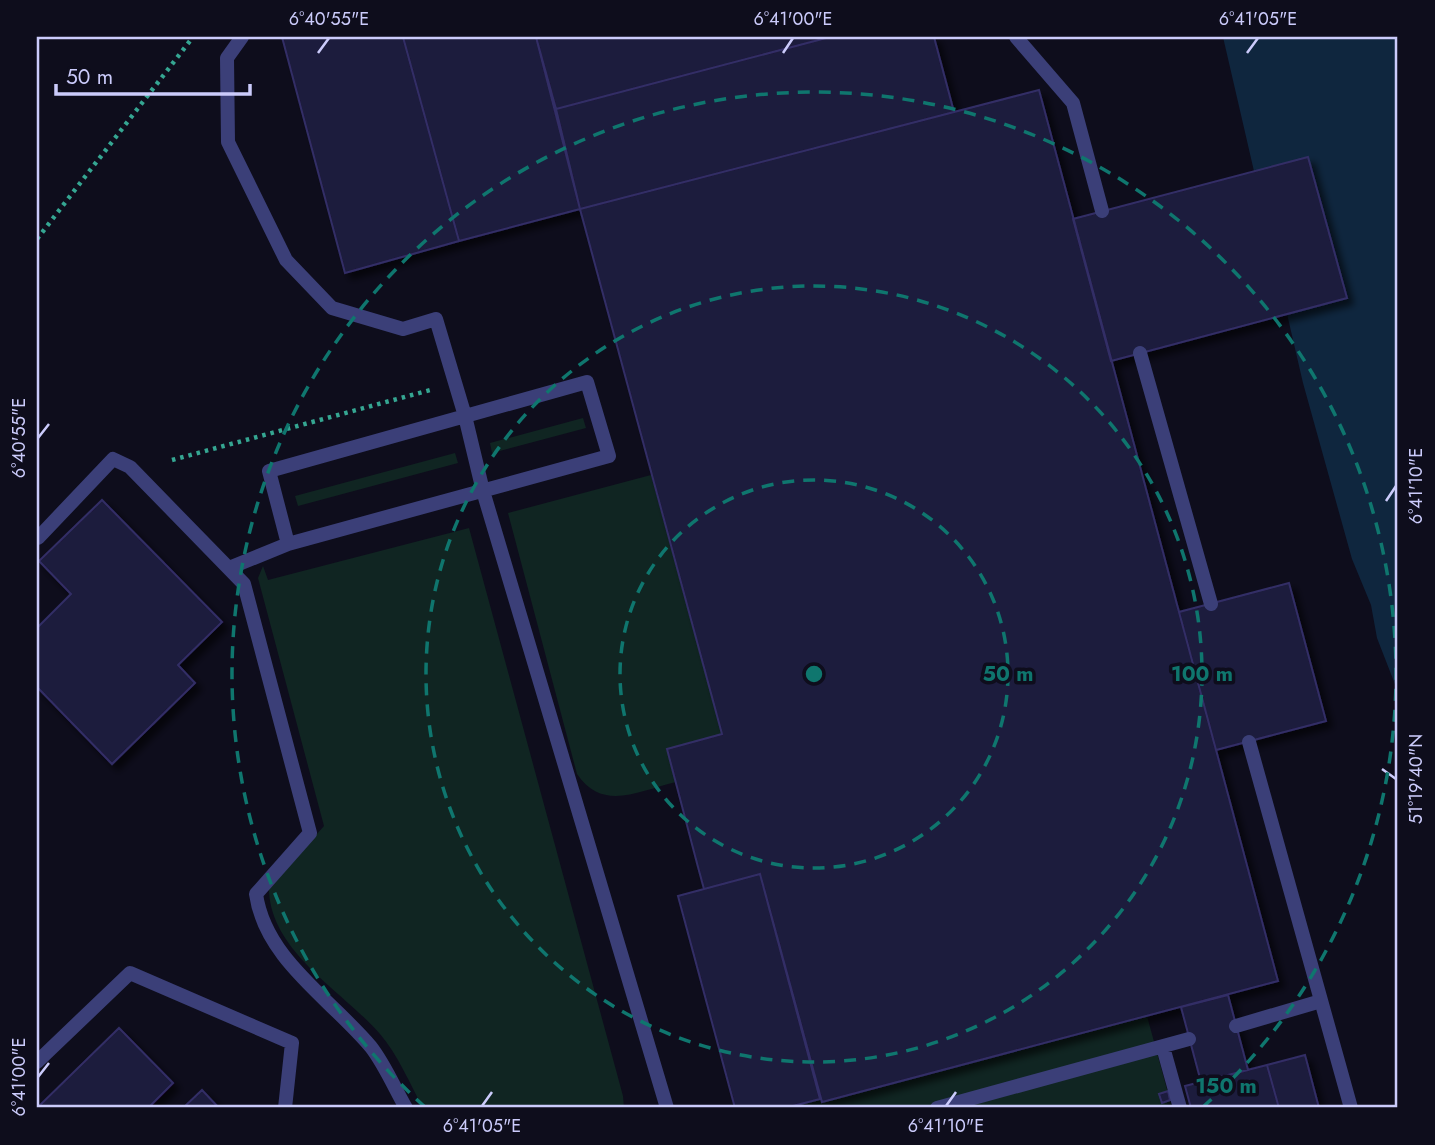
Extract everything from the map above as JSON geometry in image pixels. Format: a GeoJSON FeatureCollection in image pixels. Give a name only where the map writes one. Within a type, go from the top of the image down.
{"type":"FeatureCollection","features":[{"type":"Feature","properties":{"kind":"lane"},"geometry":{"type":"LineString","coordinates":[[242,37],[227,58],[228,142],[286,260],[332,308],[402,329],[436,319],[466,416],[483,491],[667,1108]]}},
{"type":"Feature","properties":{"kind":"lane"},"geometry":{"type":"LineString","coordinates":[[1016,37],[1073,103],[1102,211]]}},
{"type":"Feature","properties":{"kind":"lane"},"geometry":{"type":"LineString","coordinates":[[1140,353],[1211,604]]}},
{"type":"Feature","properties":{"kind":"lane"},"geometry":{"type":"LineString","coordinates":[[229,568],[288,544],[609,456],[587,383],[269,471],[288,544]]}},
{"type":"Feature","properties":{"kind":"lane"},"geometry":{"type":"LineString","coordinates":[[38,538],[113,460],[130,467],[244,584],[310,833],[256,894],[260,918],[277,948],[372,1049],[406,1108]]}},
{"type":"Feature","properties":{"kind":"lane"},"geometry":{"type":"LineString","coordinates":[[1249,742],[1351,1108]]}},
{"type":"Feature","properties":{"kind":"lane"},"geometry":{"type":"LineString","coordinates":[[37,1062],[130,972],[292,1043],[285,1108]]}},
{"type":"Feature","properties":{"kind":"lane"},"geometry":{"type":"LineString","coordinates":[[1236,1026],[1321,1001]]}},
{"type":"Feature","properties":{"kind":"lane"},"geometry":{"type":"LineString","coordinates":[[937,1108],[1189,1039]]}},
{"type":"Feature","properties":{"kind":"lane"},"geometry":{"type":"LineString","coordinates":[[1163,1047],[1180,1108]]}},
{"type":"Feature","properties":{"kind":"path"},"geometry":{"type":"LineString","coordinates":[[37,239],[193,37]]}},
{"type":"Feature","properties":{"kind":"path"},"geometry":{"type":"LineString","coordinates":[[172,460],[434,389]]}},
{"type":"Feature","properties":{"kind":"green space"},"geometry":{"type":"Polygon","coordinates":[[[583,418],[586,428],[492,453],[490,443],[583,418]]]}},
{"type":"Feature","properties":{"kind":"green space"},"geometry":{"type":"Polygon","coordinates":[[[455,453],[458,463],[298,506],[295,496],[455,453]]]}},
{"type":"Feature","properties":{"kind":"green space"},"geometry":{"type":"Polygon","coordinates":[[[651,475],[722,734],[667,749],[676,782],[622,796],[610,796],[587,786],[577,774],[508,513],[651,475]]]}},
{"type":"Feature","properties":{"kind":"green space"},"geometry":{"type":"Polygon","coordinates":[[[469,528],[623,1096],[624,1108],[423,1108],[398,1060],[380,1034],[294,951],[272,911],[269,888],[324,826],[258,578],[263,566],[268,580],[469,528]]]}},
{"type":"Feature","properties":{"kind":"green space"},"geometry":{"type":"Polygon","coordinates":[[[1147,1016],[1172,1108],[785,1108],[820,1099],[822,1102],[1147,1016]]]}},
{"type":"Feature","properties":{"kind":"water"},"geometry":{"type":"Polygon","coordinates":[[[1223,37],[1398,37],[1398,692],[1377,638],[1371,605],[1352,559],[1303,383],[1223,37]]]}},
{"type":"Feature","properties":{"kind":"building"},"geometry":{"type":"Polygon","coordinates":[[[282,37],[403,37],[459,241],[345,273],[282,37]]]}},
{"type":"Feature","properties":{"kind":"building"},"geometry":{"type":"Polygon","coordinates":[[[403,37],[536,37],[580,209],[459,241],[403,37]]]}},
{"type":"Feature","properties":{"kind":"building"},"geometry":{"type":"Polygon","coordinates":[[[536,37],[830,37],[556,109],[536,37]]]}},
{"type":"Feature","properties":{"kind":"building"},"geometry":{"type":"Polygon","coordinates":[[[830,37],[934,37],[954,112],[580,209],[556,109],[830,37]]]}},
{"type":"Feature","properties":{"kind":"building"},"geometry":{"type":"Polygon","coordinates":[[[1039,90],[1278,981],[822,1102],[760,874],[704,889],[698,867],[667,749],[722,734],[580,209],[1039,90]]]}},
{"type":"Feature","properties":{"kind":"building"},"geometry":{"type":"Polygon","coordinates":[[[1308,157],[1347,298],[1111,361],[1073,219],[1308,157]]]}},
{"type":"Feature","properties":{"kind":"building"},"geometry":{"type":"Polygon","coordinates":[[[102,500],[222,622],[178,665],[195,683],[112,764],[37,687],[37,628],[71,594],[39,561],[102,500]]]}},
{"type":"Feature","properties":{"kind":"building"},"geometry":{"type":"Polygon","coordinates":[[[1289,583],[1326,721],[1216,750],[1179,612],[1289,583]]]}},
{"type":"Feature","properties":{"kind":"building"},"geometry":{"type":"Polygon","coordinates":[[[760,874],[820,1099],[785,1108],[735,1108],[678,896],[760,874]]]}},
{"type":"Feature","properties":{"kind":"building"},"geometry":{"type":"Polygon","coordinates":[[[1228,995],[1248,1070],[1201,1082],[1181,1007],[1228,995]]]}},
{"type":"Feature","properties":{"kind":"building"},"geometry":{"type":"Polygon","coordinates":[[[119,1028],[173,1083],[148,1108],[37,1108],[119,1028]]]}},
{"type":"Feature","properties":{"kind":"building"},"geometry":{"type":"Polygon","coordinates":[[[1305,1055],[1319,1108],[1279,1108],[1267,1065],[1305,1055]]]}},
{"type":"Feature","properties":{"kind":"building"},"geometry":{"type":"Polygon","coordinates":[[[1267,1065],[1279,1108],[1191,1108],[1185,1086],[1267,1065]]]}},
{"type":"Feature","properties":{"kind":"building"},"geometry":{"type":"Polygon","coordinates":[[[202,1090],[219,1108],[183,1108],[202,1090]]]}},
{"type":"Feature","properties":{"kind":"building"},"geometry":{"type":"Polygon","coordinates":[[[1168,1091],[1170,1100],[1162,1103],[1159,1094],[1168,1091]]]}}]}
